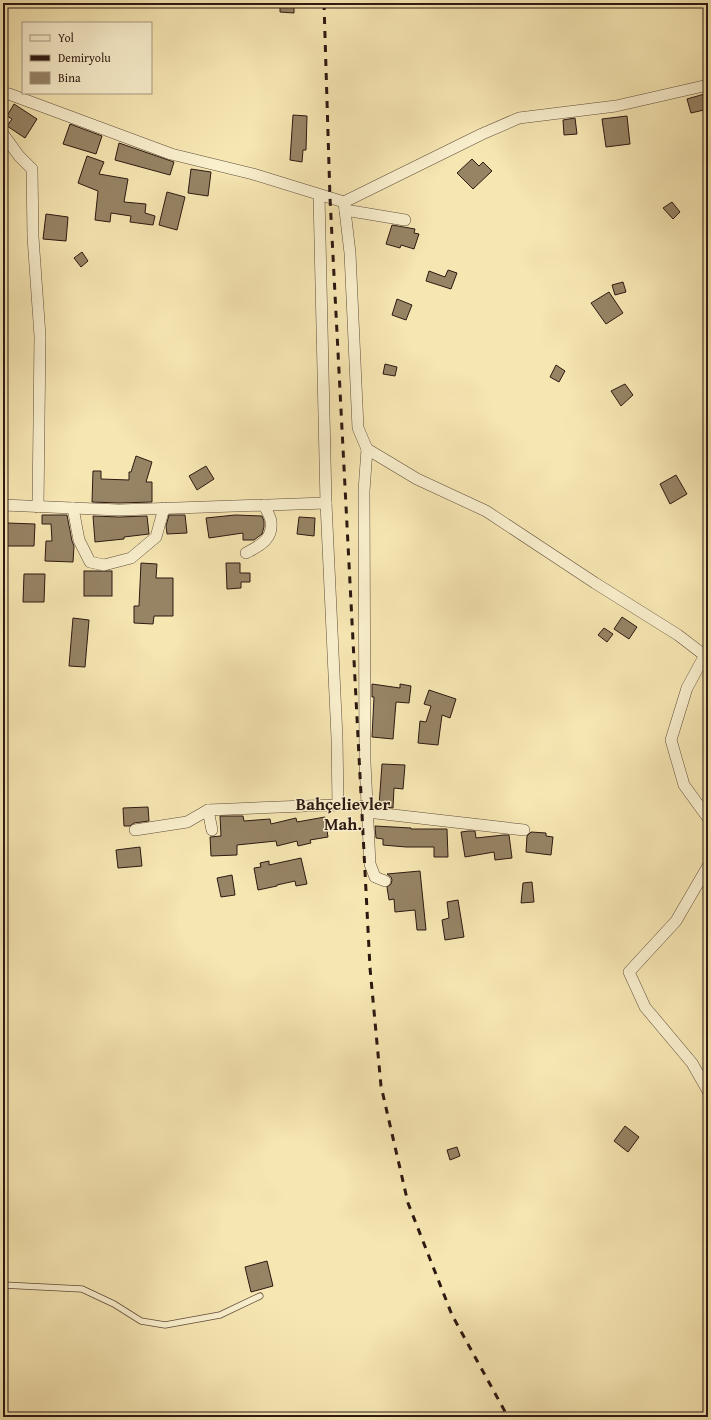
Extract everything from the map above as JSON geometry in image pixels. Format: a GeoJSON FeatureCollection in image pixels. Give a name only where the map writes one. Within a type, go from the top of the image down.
{"type":"FeatureCollection","features":[{"type":"Feature","properties":{"kind":"street"},"geometry":{"type":"LineString","coordinates":[[345,206],[482,134],[519,118],[616,106],[708,85]]}},
{"type":"Feature","properties":{"kind":"street"},"geometry":{"type":"LineString","coordinates":[[3,93],[16,96],[171,154],[253,174],[319,195],[345,206],[405,220]]}},
{"type":"Feature","properties":{"kind":"street"},"geometry":{"type":"LineString","coordinates":[[3,134],[19,156],[32,169],[33,237],[40,336],[38,507]]}},
{"type":"Feature","properties":{"kind":"street"},"geometry":{"type":"LineString","coordinates":[[135,830],[187,822],[208,810],[338,805],[337,738],[326,503],[319,195]]}},
{"type":"Feature","properties":{"kind":"street"},"geometry":{"type":"LineString","coordinates":[[345,206],[350,252],[358,428],[367,449],[364,491],[365,762],[370,864],[375,877],[385,881]]}},
{"type":"Feature","properties":{"kind":"street"},"geometry":{"type":"LineString","coordinates":[[367,449],[417,479],[486,511],[595,583],[678,635],[706,657],[687,688],[671,740],[684,785],[708,818]]}},
{"type":"Feature","properties":{"kind":"street"},"geometry":{"type":"LineString","coordinates":[[3,505],[119,510],[326,503]]}},
{"type":"Feature","properties":{"kind":"street"},"geometry":{"type":"LineString","coordinates":[[246,553],[264,543],[270,535],[272,521],[264,505]]}},
{"type":"Feature","properties":{"kind":"street"},"geometry":{"type":"LineString","coordinates":[[73,508],[79,540],[90,562],[104,565],[131,558],[156,537],[164,508]]}},
{"type":"Feature","properties":{"kind":"street"},"geometry":{"type":"LineString","coordinates":[[208,810],[212,830]]}},
{"type":"Feature","properties":{"kind":"street"},"geometry":{"type":"LineString","coordinates":[[367,812],[524,830]]}},
{"type":"Feature","properties":{"kind":"street"},"geometry":{"type":"LineString","coordinates":[[708,866],[676,921],[629,972],[645,1007],[692,1063],[708,1092]]}},
{"type":"Feature","properties":{"kind":"lane"},"geometry":{"type":"LineString","coordinates":[[3,1285],[82,1289],[114,1304],[141,1321],[165,1325],[220,1315],[260,1296]]}},
{"type":"Feature","properties":{"kind":"building"},"geometry":{"type":"Polygon","coordinates":[[[280,3],[294,3],[294,13],[280,12],[280,3]]]}},
{"type":"Feature","properties":{"kind":"building"},"geometry":{"type":"Polygon","coordinates":[[[708,93],[708,109],[691,113],[687,99],[708,93]]]}},
{"type":"Feature","properties":{"kind":"building"},"geometry":{"type":"Polygon","coordinates":[[[14,104],[37,119],[25,138],[7,126],[12,119],[7,116],[14,104]]]}},
{"type":"Feature","properties":{"kind":"building"},"geometry":{"type":"Polygon","coordinates":[[[293,115],[307,116],[306,150],[303,150],[302,162],[290,160],[293,115]]]}},
{"type":"Feature","properties":{"kind":"building"},"geometry":{"type":"Polygon","coordinates":[[[627,116],[630,144],[606,147],[602,119],[627,116]]]}},
{"type":"Feature","properties":{"kind":"building"},"geometry":{"type":"Polygon","coordinates":[[[575,118],[577,134],[564,135],[563,120],[575,118]]]}},
{"type":"Feature","properties":{"kind":"building"},"geometry":{"type":"Polygon","coordinates":[[[70,124],[102,136],[96,154],[63,144],[70,124]]]}},
{"type":"Feature","properties":{"kind":"building"},"geometry":{"type":"Polygon","coordinates":[[[119,143],[174,162],[170,175],[115,160],[119,143]]]}},
{"type":"Feature","properties":{"kind":"building"},"geometry":{"type":"Polygon","coordinates":[[[87,156],[104,162],[99,174],[128,179],[124,202],[146,204],[145,213],[155,216],[153,225],[130,222],[131,216],[111,213],[110,222],[95,220],[98,191],[78,183],[87,156]]]}},
{"type":"Feature","properties":{"kind":"building"},"geometry":{"type":"Polygon","coordinates":[[[472,159],[479,166],[483,162],[492,171],[473,189],[457,173],[472,159]]]}},
{"type":"Feature","properties":{"kind":"building"},"geometry":{"type":"Polygon","coordinates":[[[191,169],[211,172],[208,196],[188,193],[191,169]]]}},
{"type":"Feature","properties":{"kind":"building"},"geometry":{"type":"Polygon","coordinates":[[[167,192],[185,197],[177,230],[159,225],[167,192]]]}},
{"type":"Feature","properties":{"kind":"building"},"geometry":{"type":"Polygon","coordinates":[[[672,202],[680,212],[673,219],[663,208],[672,202]]]}},
{"type":"Feature","properties":{"kind":"building"},"geometry":{"type":"Polygon","coordinates":[[[46,214],[68,217],[66,241],[43,239],[46,214]]]}},
{"type":"Feature","properties":{"kind":"building"},"geometry":{"type":"Polygon","coordinates":[[[392,225],[415,229],[414,233],[419,234],[414,249],[401,245],[400,248],[386,244],[392,225]]]}},
{"type":"Feature","properties":{"kind":"building"},"geometry":{"type":"Polygon","coordinates":[[[82,252],[88,261],[81,267],[74,258],[82,252]]]}},
{"type":"Feature","properties":{"kind":"building"},"geometry":{"type":"Polygon","coordinates":[[[448,270],[457,273],[451,289],[426,281],[429,271],[445,277],[448,270]]]}},
{"type":"Feature","properties":{"kind":"building"},"geometry":{"type":"Polygon","coordinates":[[[623,282],[626,292],[615,295],[612,285],[623,282]]]}},
{"type":"Feature","properties":{"kind":"building"},"geometry":{"type":"Polygon","coordinates":[[[609,292],[623,313],[606,324],[591,303],[609,292]]]}},
{"type":"Feature","properties":{"kind":"building"},"geometry":{"type":"Polygon","coordinates":[[[397,299],[412,305],[406,320],[392,315],[397,299]]]}},
{"type":"Feature","properties":{"kind":"building"},"geometry":{"type":"Polygon","coordinates":[[[385,364],[397,367],[395,376],[383,374],[385,364]]]}},
{"type":"Feature","properties":{"kind":"building"},"geometry":{"type":"Polygon","coordinates":[[[556,365],[565,371],[559,382],[550,377],[556,365]]]}},
{"type":"Feature","properties":{"kind":"building"},"geometry":{"type":"Polygon","coordinates":[[[625,384],[633,395],[621,406],[611,391],[625,384]]]}},
{"type":"Feature","properties":{"kind":"building"},"geometry":{"type":"Polygon","coordinates":[[[136,456],[152,462],[146,482],[152,482],[152,502],[92,502],[93,471],[101,471],[101,479],[129,480],[129,472],[131,472],[136,456]]]}},
{"type":"Feature","properties":{"kind":"building"},"geometry":{"type":"Polygon","coordinates":[[[206,466],[214,479],[197,490],[189,476],[206,466]]]}},
{"type":"Feature","properties":{"kind":"building"},"geometry":{"type":"Polygon","coordinates":[[[676,475],[687,494],[670,504],[660,484],[676,475]]]}},
{"type":"Feature","properties":{"kind":"building"},"geometry":{"type":"Polygon","coordinates":[[[42,515],[67,515],[74,546],[73,562],[45,561],[46,541],[52,541],[51,524],[42,524],[42,515]]]}},
{"type":"Feature","properties":{"kind":"building"},"geometry":{"type":"Polygon","coordinates":[[[169,515],[185,515],[187,533],[167,534],[166,526],[169,515]]]}},
{"type":"Feature","properties":{"kind":"building"},"geometry":{"type":"Polygon","coordinates":[[[235,515],[262,516],[264,527],[262,534],[254,540],[243,540],[243,533],[209,538],[206,518],[235,515]]]}},
{"type":"Feature","properties":{"kind":"building"},"geometry":{"type":"Polygon","coordinates":[[[93,516],[147,516],[149,534],[124,537],[124,539],[95,542],[93,516]]]}},
{"type":"Feature","properties":{"kind":"building"},"geometry":{"type":"Polygon","coordinates":[[[299,517],[315,518],[314,536],[297,534],[299,517]]]}},
{"type":"Feature","properties":{"kind":"building"},"geometry":{"type":"Polygon","coordinates":[[[7,523],[35,524],[34,546],[6,546],[7,523]]]}},
{"type":"Feature","properties":{"kind":"building"},"geometry":{"type":"Polygon","coordinates":[[[141,563],[157,564],[156,578],[173,578],[173,616],[154,616],[153,624],[134,623],[134,606],[139,606],[141,563]]]}},
{"type":"Feature","properties":{"kind":"building"},"geometry":{"type":"Polygon","coordinates":[[[226,563],[240,563],[240,573],[250,573],[250,582],[241,582],[241,588],[227,589],[226,563]]]}},
{"type":"Feature","properties":{"kind":"building"},"geometry":{"type":"Polygon","coordinates":[[[84,571],[112,571],[112,596],[84,596],[84,571]]]}},
{"type":"Feature","properties":{"kind":"building"},"geometry":{"type":"Polygon","coordinates":[[[24,574],[45,574],[44,602],[23,602],[24,574]]]}},
{"type":"Feature","properties":{"kind":"building"},"geometry":{"type":"Polygon","coordinates":[[[622,617],[637,627],[629,639],[614,629],[622,617]]]}},
{"type":"Feature","properties":{"kind":"building"},"geometry":{"type":"Polygon","coordinates":[[[73,618],[89,620],[85,667],[69,666],[73,618]]]}},
{"type":"Feature","properties":{"kind":"building"},"geometry":{"type":"Polygon","coordinates":[[[604,628],[613,634],[607,642],[598,635],[604,628]]]}},
{"type":"Feature","properties":{"kind":"building"},"geometry":{"type":"Polygon","coordinates":[[[372,684],[400,688],[400,684],[411,686],[409,703],[396,702],[393,739],[372,737],[374,697],[372,697],[372,684]]]}},
{"type":"Feature","properties":{"kind":"building"},"geometry":{"type":"Polygon","coordinates":[[[429,690],[456,699],[450,718],[442,715],[438,745],[418,743],[420,721],[426,722],[431,706],[424,704],[429,690]]]}},
{"type":"Feature","properties":{"kind":"building"},"geometry":{"type":"Polygon","coordinates":[[[382,764],[405,765],[403,789],[394,788],[393,808],[379,806],[382,764]]]}},
{"type":"Feature","properties":{"kind":"building"},"geometry":{"type":"Polygon","coordinates":[[[148,807],[149,821],[124,826],[123,808],[148,807]]]}},
{"type":"Feature","properties":{"kind":"building"},"geometry":{"type":"Polygon","coordinates":[[[220,816],[243,816],[244,821],[270,819],[271,824],[296,818],[297,822],[325,817],[328,837],[310,840],[311,843],[298,846],[297,841],[277,846],[276,841],[237,845],[237,855],[211,856],[210,837],[221,836],[220,816]]]}},
{"type":"Feature","properties":{"kind":"building"},"geometry":{"type":"Polygon","coordinates":[[[375,826],[411,829],[447,829],[448,857],[434,857],[434,847],[383,845],[383,839],[376,838],[375,826]]]}},
{"type":"Feature","properties":{"kind":"building"},"geometry":{"type":"Polygon","coordinates":[[[475,831],[476,838],[509,835],[512,858],[495,860],[494,852],[465,857],[461,832],[475,831]]]}},
{"type":"Feature","properties":{"kind":"building"},"geometry":{"type":"Polygon","coordinates":[[[531,832],[546,833],[546,836],[553,837],[551,855],[526,852],[527,836],[531,832]]]}},
{"type":"Feature","properties":{"kind":"building"},"geometry":{"type":"Polygon","coordinates":[[[140,847],[142,866],[118,868],[116,850],[140,847]]]}},
{"type":"Feature","properties":{"kind":"building"},"geometry":{"type":"Polygon","coordinates":[[[301,858],[307,884],[296,886],[295,881],[258,890],[254,868],[261,867],[260,863],[269,861],[269,865],[301,858]]]}},
{"type":"Feature","properties":{"kind":"building"},"geometry":{"type":"Polygon","coordinates":[[[420,871],[426,930],[417,930],[415,910],[395,912],[394,899],[389,900],[387,887],[391,884],[392,880],[387,874],[420,871]]]}},
{"type":"Feature","properties":{"kind":"building"},"geometry":{"type":"Polygon","coordinates":[[[232,875],[235,895],[221,897],[217,878],[232,875]]]}},
{"type":"Feature","properties":{"kind":"building"},"geometry":{"type":"Polygon","coordinates":[[[532,882],[534,902],[521,903],[523,883],[532,882]]]}},
{"type":"Feature","properties":{"kind":"building"},"geometry":{"type":"Polygon","coordinates":[[[458,900],[464,937],[445,940],[442,920],[449,918],[447,902],[458,900]]]}},
{"type":"Feature","properties":{"kind":"building"},"geometry":{"type":"Polygon","coordinates":[[[625,1126],[639,1137],[628,1152],[614,1141],[625,1126]]]}},
{"type":"Feature","properties":{"kind":"building"},"geometry":{"type":"Polygon","coordinates":[[[457,1147],[460,1156],[450,1160],[447,1150],[457,1147]]]}},
{"type":"Feature","properties":{"kind":"building"},"geometry":{"type":"Polygon","coordinates":[[[267,1261],[273,1286],[251,1292],[245,1267],[267,1261]]]}},
{"type":"Feature","properties":{"kind":"railway"},"geometry":{"type":"LineString","coordinates":[[324,3],[330,198],[370,968],[381,1086],[408,1203],[452,1315],[508,1417]]}},
{"type":"Feature","properties":{"kind":"district","name":"Bahçelievler Mah."},"geometry":{"type":"Point","coordinates":[343,813]}}]}
